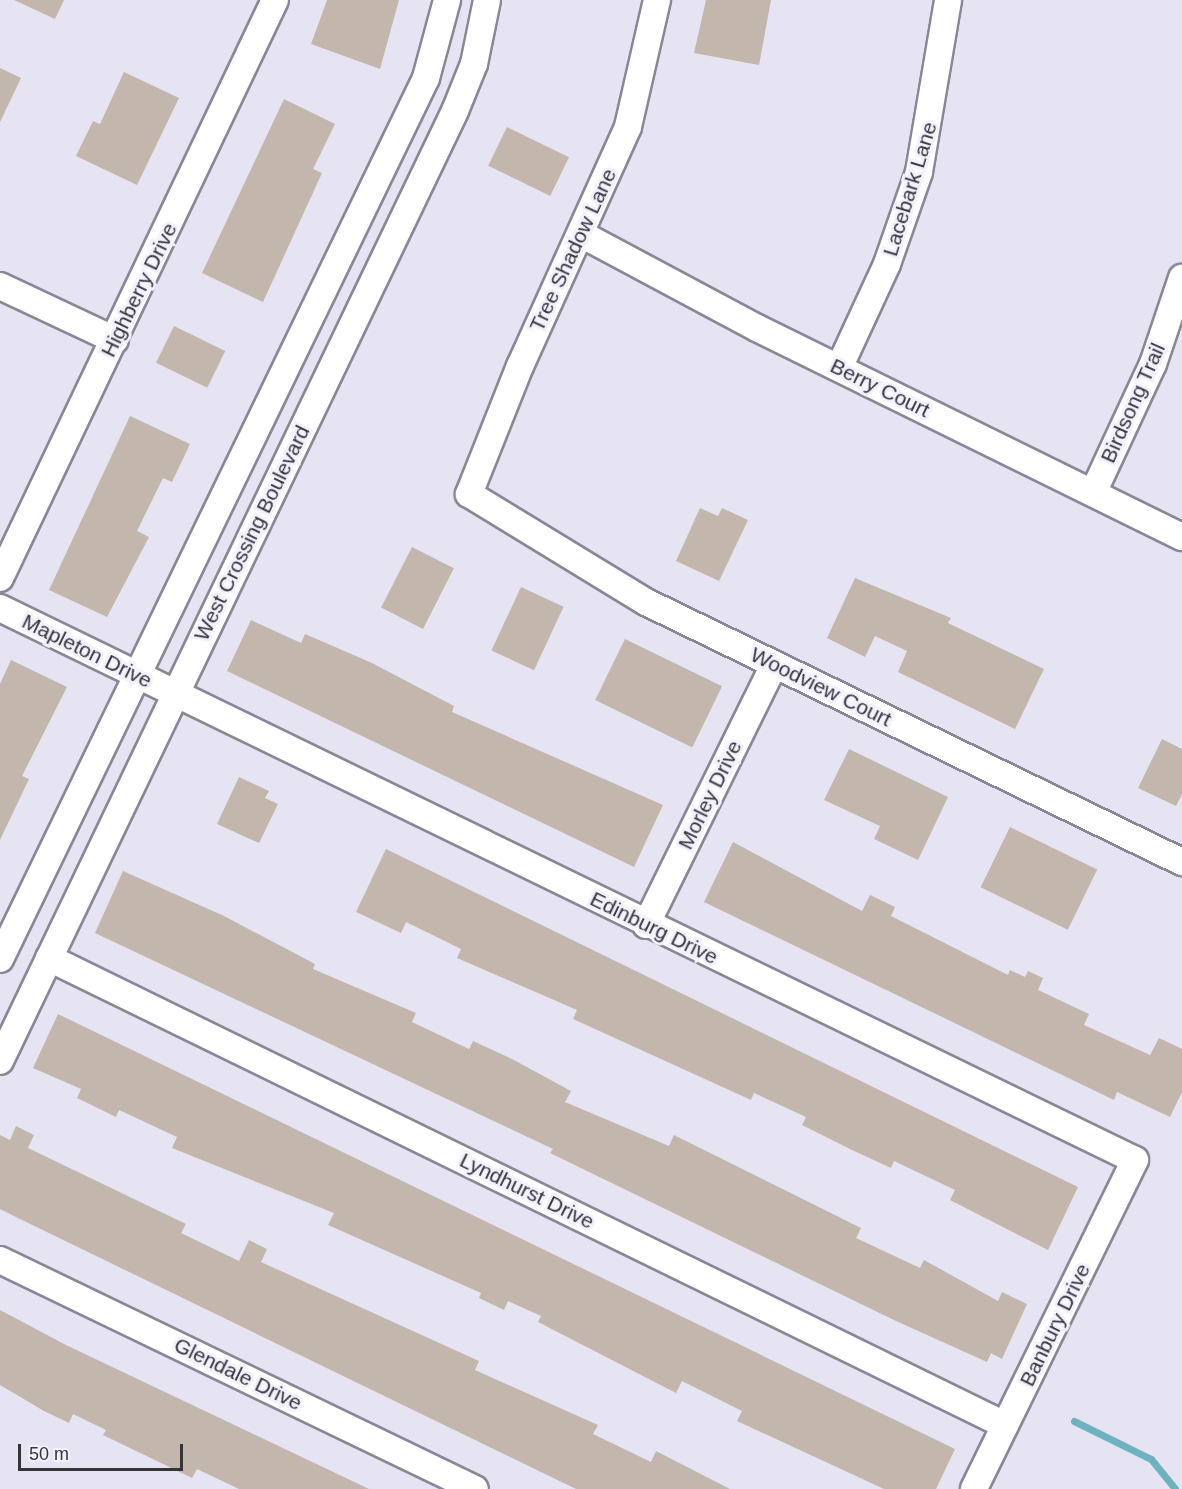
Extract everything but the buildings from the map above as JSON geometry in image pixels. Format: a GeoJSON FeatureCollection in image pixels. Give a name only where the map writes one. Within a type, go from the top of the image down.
{"type":"FeatureCollection","features":[{"type":"Feature","properties":{"kind":"street","name":"Highberry Drive"},"geometry":{"type":"LineString","coordinates":[[0,578],[275,0]]}},
{"type":"Feature","properties":{"kind":"street","name":"West Crossing Boulevard"},"geometry":{"type":"LineString","coordinates":[[0,959],[426,78],[447,0]]}},
{"type":"Feature","properties":{"kind":"street","name":"West Crossing Boulevard"},"geometry":{"type":"LineString","coordinates":[[0,1061],[455,111],[474,64],[487,0]]}},
{"type":"Feature","properties":{"kind":"street","name":"Tree Shadow Lane"},"geometry":{"type":"LineString","coordinates":[[469,494],[520,366],[581,234],[634,109],[657,0]]}},
{"type":"Feature","properties":{"kind":"street","name":"Lacebark Lane"},"geometry":{"type":"LineString","coordinates":[[839,368],[887,264],[919,172],[948,0]]}},
{"type":"Feature","properties":{"kind":"street","name":"Berry Court"},"geometry":{"type":"LineString","coordinates":[[581,234],[839,368],[1182,537]]}},
{"type":"Feature","properties":{"kind":"street","name":"Birdsong Trail"},"geometry":{"type":"LineString","coordinates":[[1093,493],[1149,373],[1182,278]]}},
{"type":"Feature","properties":{"kind":"street"},"geometry":{"type":"LineString","coordinates":[[0,286],[115,339]]}},
{"type":"Feature","properties":{"kind":"street","name":"Woodview Court"},"geometry":{"type":"LineString","coordinates":[[469,494],[614,584],[1182,861]]}},
{"type":"Feature","properties":{"kind":"street","name":"Mapleton Drive"},"geometry":{"type":"LineString","coordinates":[[0,608],[174,695]]}},
{"type":"Feature","properties":{"kind":"street","name":"Morley Drive"},"geometry":{"type":"LineString","coordinates":[[646,925],[774,664]]}},
{"type":"Feature","properties":{"kind":"street","name":"Edinburg Drive"},"geometry":{"type":"LineString","coordinates":[[174,695],[1135,1160]]}},
{"type":"Feature","properties":{"kind":"street","name":"Lyndhurst Drive"},"geometry":{"type":"LineString","coordinates":[[49,958],[1005,1425]]}},
{"type":"Feature","properties":{"kind":"street","name":"Banbury Drive"},"geometry":{"type":"LineString","coordinates":[[974,1489],[1135,1160]]}},
{"type":"Feature","properties":{"kind":"street","name":"Glendale Drive"},"geometry":{"type":"LineString","coordinates":[[0,1260],[475,1489]]}},
{"type":"Feature","properties":{"kind":"waterway"},"geometry":{"type":"LineString","coordinates":[[1074,1421],[1151,1459],[1175,1489]]}}]}
